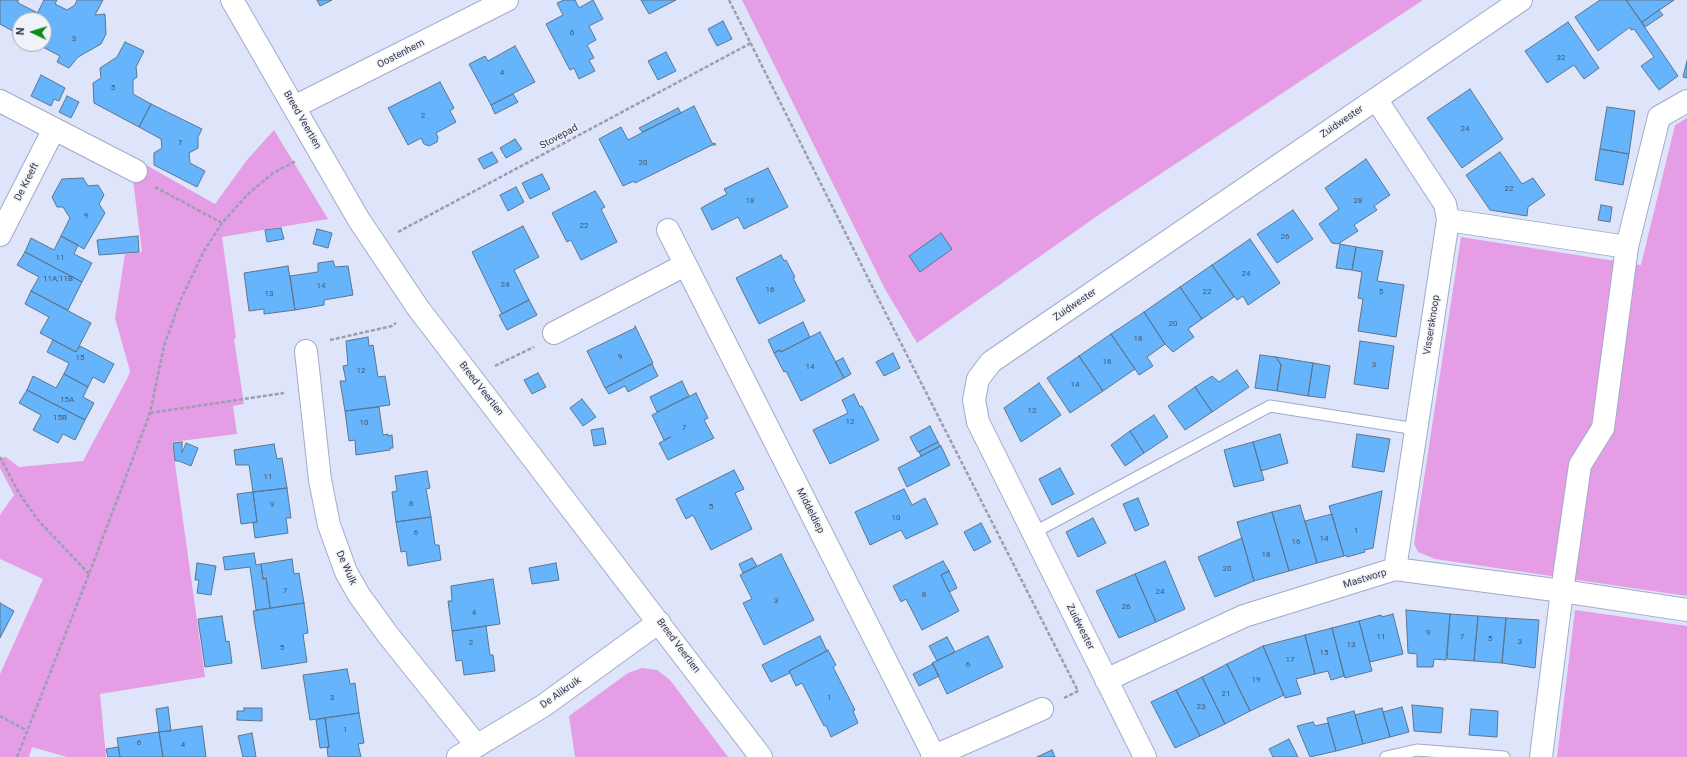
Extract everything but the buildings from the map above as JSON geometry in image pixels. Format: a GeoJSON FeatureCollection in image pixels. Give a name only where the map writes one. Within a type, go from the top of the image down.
{"type":"FeatureCollection","features":[{"type":"Feature","properties":{"kind":"street","name":"Breed Veertien"},"geometry":{"type":"LineString","coordinates":[[232,0],[375,244],[418,308],[761,757]]}},
{"type":"Feature","properties":{"kind":"street","name":"Oostenhem"},"geometry":{"type":"LineString","coordinates":[[294,107],[507,0]]}},
{"type":"Feature","properties":{"kind":"street","name":"Zuidwester"},"geometry":{"type":"LineString","coordinates":[[1145,757],[978,422],[974,400],[978,379],[991,362],[1522,0]]}},
{"type":"Feature","properties":{"kind":"street","name":"Vissersknoop"},"geometry":{"type":"LineString","coordinates":[[1376,99],[1446,204],[1448,220],[1395,569]]}},
{"type":"Feature","properties":{"kind":"street"},"geometry":{"type":"LineString","coordinates":[[0,101],[136,171]]}},
{"type":"Feature","properties":{"kind":"street"},"geometry":{"type":"LineString","coordinates":[[1541,757],[1580,465],[1603,428],[1627,247],[1659,117],[1687,101]]}},
{"type":"Feature","properties":{"kind":"street","name":"De Kreeft"},"geometry":{"type":"LineString","coordinates":[[0,235],[54,129]]}},
{"type":"Feature","properties":{"kind":"street"},"geometry":{"type":"LineString","coordinates":[[1448,220],[1627,247]]}},
{"type":"Feature","properties":{"kind":"street","name":"Middeldiep"},"geometry":{"type":"LineString","coordinates":[[668,230],[933,757],[1042,709]]}},
{"type":"Feature","properties":{"kind":"street"},"geometry":{"type":"LineString","coordinates":[[554,332],[685,265]]}},
{"type":"Feature","properties":{"kind":"street","name":"De Wulk"},"geometry":{"type":"LineString","coordinates":[[306,352],[320,480],[329,525],[346,572],[359,595],[388,635],[477,746]]}},
{"type":"Feature","properties":{"kind":"street","name":"Mastworp"},"geometry":{"type":"LineString","coordinates":[[1106,680],[1244,616],[1395,569],[1562,591],[1687,610]]}},
{"type":"Feature","properties":{"kind":"street","name":"De Alikruik"},"geometry":{"type":"LineString","coordinates":[[458,757],[543,706],[659,622]]}},
{"type":"Feature","properties":{"kind":"lane"},"geometry":{"type":"LineString","coordinates":[[1033,533],[1270,406],[1416,428]]}},
{"type":"Feature","properties":{"kind":"lane"},"geometry":{"type":"LineString","coordinates":[[1386,757],[1418,750],[1504,757]]}},
{"type":"Feature","properties":{"kind":"path"},"geometry":{"type":"LineString","coordinates":[[729,0],[881,304],[1078,691]]}},
{"type":"Feature","properties":{"kind":"path","name":"Stovepad"},"geometry":{"type":"LineString","coordinates":[[375,244],[751,43]]}},
{"type":"Feature","properties":{"kind":"path"},"geometry":{"type":"LineString","coordinates":[[17,757],[26,730],[89,574],[150,413],[164,346],[180,301],[204,251],[222,223],[248,194],[273,173],[318,148]]}},
{"type":"Feature","properties":{"kind":"path"},"geometry":{"type":"LineString","coordinates":[[136,171],[153,187],[222,223]]}},
{"type":"Feature","properties":{"kind":"path"},"geometry":{"type":"LineString","coordinates":[[306,352],[335,338],[392,326],[418,308]]}},
{"type":"Feature","properties":{"kind":"path"},"geometry":{"type":"LineString","coordinates":[[471,377],[552,339],[554,332]]}},
{"type":"Feature","properties":{"kind":"path"},"geometry":{"type":"LineString","coordinates":[[150,413],[310,390]]}},
{"type":"Feature","properties":{"kind":"path"},"geometry":{"type":"LineString","coordinates":[[0,457],[19,494],[37,519],[89,574]]}},
{"type":"Feature","properties":{"kind":"path"},"geometry":{"type":"LineString","coordinates":[[1042,709],[1078,691],[1106,680]]}},
{"type":"Feature","properties":{"kind":"path"},"geometry":{"type":"LineString","coordinates":[[0,716],[26,730]]}},
{"type":"Feature","properties":{"kind":"shaded area"},"geometry":{"type":"Polygon","coordinates":[[[742,0],[1423,0],[1100,214],[917,343],[885,289],[742,0]]]}},
{"type":"Feature","properties":{"kind":"shaded area"},"geometry":{"type":"Polygon","coordinates":[[[1687,118],[1687,596],[1435,559],[1418,552],[1414,544],[1461,237],[1641,265],[1675,125],[1687,118]]]}},
{"type":"Feature","properties":{"kind":"shaded area"},"geometry":{"type":"Polygon","coordinates":[[[274,130],[328,219],[222,237],[236,338],[234,339],[244,404],[233,406],[237,434],[172,442],[205,677],[100,694],[106,757],[67,757],[32,747],[29,757],[0,757],[0,674],[43,579],[0,559],[0,515],[14,495],[0,468],[0,458],[6,457],[19,467],[83,461],[128,377],[130,371],[115,318],[125,254],[142,252],[133,180],[146,165],[215,204],[247,160],[274,130]]]}},
{"type":"Feature","properties":{"kind":"shaded area"},"geometry":{"type":"Polygon","coordinates":[[[1575,610],[1687,626],[1687,757],[1557,757],[1575,610]]]}},
{"type":"Feature","properties":{"kind":"shaded area"},"geometry":{"type":"Polygon","coordinates":[[[642,668],[657,670],[670,680],[728,757],[575,757],[569,716],[628,673],[642,668]]]}}]}
